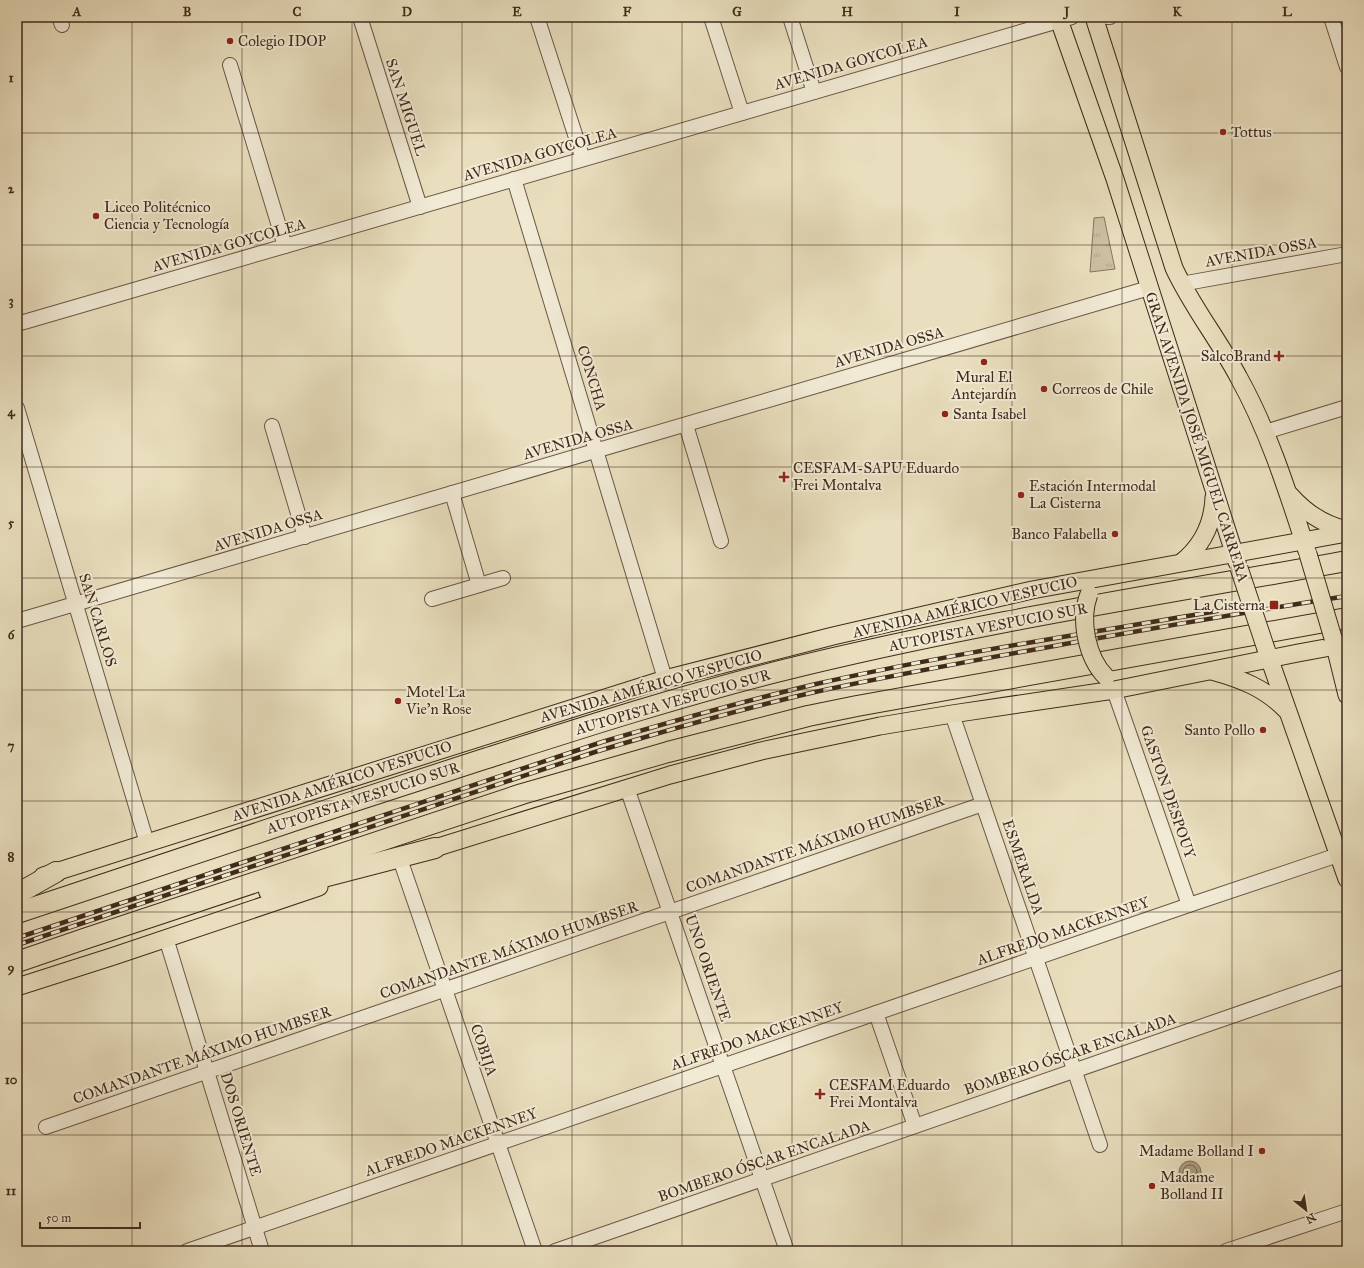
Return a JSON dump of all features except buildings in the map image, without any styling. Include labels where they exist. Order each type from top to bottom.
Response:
[{"type":"highway","name":"AUTOPISTA VESPUCIO SUR","points":[[17,913],[335,806],[595,723],[725,686],[836,658],[1000,623],[1347,561]]},
{"type":"highway","points":[[17,962],[529,792],[738,733],[857,706],[1347,618]]},
{"type":"highway","points":[[87,938],[436,848]]},
{"type":"highway","points":[[17,894],[56,872]]},
{"type":"main road","points":[[1094,17],[1174,268],[1181,284],[1239,378],[1265,432],[1288,491],[1339,643],[1347,695]]},
{"type":"main road","name":"GRAN AVENIDA JOSÉ MIGUEL CARRERA","points":[[1063,18],[1267,654],[1347,879]]},
{"type":"main road","points":[[1182,562],[1196,550],[1206,534],[1211,517],[1214,490]]},
{"type":"main road","points":[[1288,491],[1303,508],[1312,515],[1347,532]]},
{"type":"main road","name":"AVENIDA AMÉRICO VESPUCIO","points":[[17,884],[665,679],[833,636],[1026,592],[1182,562],[1237,560],[1306,548],[1347,532]]},
{"type":"main road","points":[[1105,576],[1089,594],[1086,602],[1085,617],[1094,662],[1114,685]]},
{"type":"main road","points":[[17,987],[436,848],[700,766],[761,751],[858,731],[1114,685],[1210,670],[1267,654],[1339,643]]},
{"type":"main road","points":[[1210,670],[1226,674],[1255,686],[1273,697],[1288,711]]},
{"type":"street","name":"SAN MIGUEL","points":[[360,17],[420,207]]},
{"type":"street","points":[[537,17],[583,159]]},
{"type":"street","points":[[711,17],[742,113]]},
{"type":"street","points":[[790,17],[814,92]]},
{"type":"street","points":[[1331,17],[1347,67]]},
{"type":"street","name":"AVENIDA GOYCOLEA","points":[[17,324],[1063,18]]},
{"type":"street","points":[[230,65],[285,246]]},
{"type":"street","name":"CONCHA","points":[[514,179],[665,679]]},
{"type":"street","name":"AVENIDA OSSA","points":[[1181,284],[1347,254]]},
{"type":"street","name":"AVENIDA OSSA","points":[[17,621],[1149,288]]},
{"type":"street","points":[[1265,432],[1347,407]]},
{"type":"street","name":"SAN CARLOS","points":[[17,408],[147,843]]},
{"type":"street","points":[[686,425],[721,541]]},
{"type":"street","points":[[272,426],[305,537]]},
{"type":"street","points":[[452,494],[479,585]]},
{"type":"street","points":[[432,599],[503,578]]},
{"type":"street","name":"GASTON DESPOUY","points":[[1114,685],[1189,905]]},
{"type":"street","name":"ESMERALDA","points":[[952,714],[1100,1145]]},
{"type":"street","name":"UNO ORIENTE","points":[[627,788],[787,1251]]},
{"type":"street","name":"COMANDANTE MÁXIMO HUMBSER","points":[[46,1127],[983,804]]},
{"type":"street","name":"ALFREDO MACKENNEY","points":[[187,1251],[1338,855]]},
{"type":"street","name":"COBIJA","points":[[400,860],[535,1251]]},
{"type":"street","name":"DOS ORIENTE","points":[[166,938],[262,1251]]},
{"type":"street","name":"BOMBERO ÓSCAR ENCALADA","points":[[555,1251],[1347,976]]},
{"type":"street","points":[[876,1013],[915,1126]]},
{"type":"street","points":[[1226,1251],[1347,1211]]},
{"type":"green space","points":[[1104,217],[1115,269],[1090,272],[1094,218]]},
{"type":"water","points":[[1190,1161],[1198,1164],[1201,1172],[1198,1180],[1190,1183],[1182,1180],[1179,1172],[1182,1164]]},
{"type":"railway","points":[[17,945],[595,752],[732,713],[815,692],[940,667],[1171,625],[1347,596]]},
{"type":"railway","points":[[17,938],[602,742],[762,697],[916,663],[1217,611]]},
{"type":"place","name":"Colegio IDOP","points":[[230,41]]},
{"type":"place","name":"Tottus","points":[[1223,132]]},
{"type":"place","name":"Liceo Politécnico Ciencia y Tecnología","points":[[96,216]]},
{"type":"place","name":"SalcoBrand","points":[[1279,356]]},
{"type":"place","name":"Mural El Antejardín","points":[[984,362]]},
{"type":"place","name":"Correos de Chile","points":[[1044,389]]},
{"type":"place","name":"Santa Isabel","points":[[945,414]]},
{"type":"place","name":"CESFAM-SAPU Eduardo Frei Montalva","points":[[784,477]]},
{"type":"place","name":"Estación Intermodal La Cisterna","points":[[1021,495]]},
{"type":"place","name":"Banco Falabella","points":[[1115,534]]},
{"type":"place","name":"La Cisterna","points":[[1274,605]]},
{"type":"place","name":"Motel La Vie’n Rose","points":[[398,701]]},
{"type":"place","name":"Santo Pollo","points":[[1263,730]]},
{"type":"place","name":"CESFAM Eduardo Frei Montalva","points":[[820,1094]]},
{"type":"place","name":"Madame Bolland I","points":[[1262,1151]]},
{"type":"place","name":"Madame Bolland II","points":[[1152,1186]]}]
